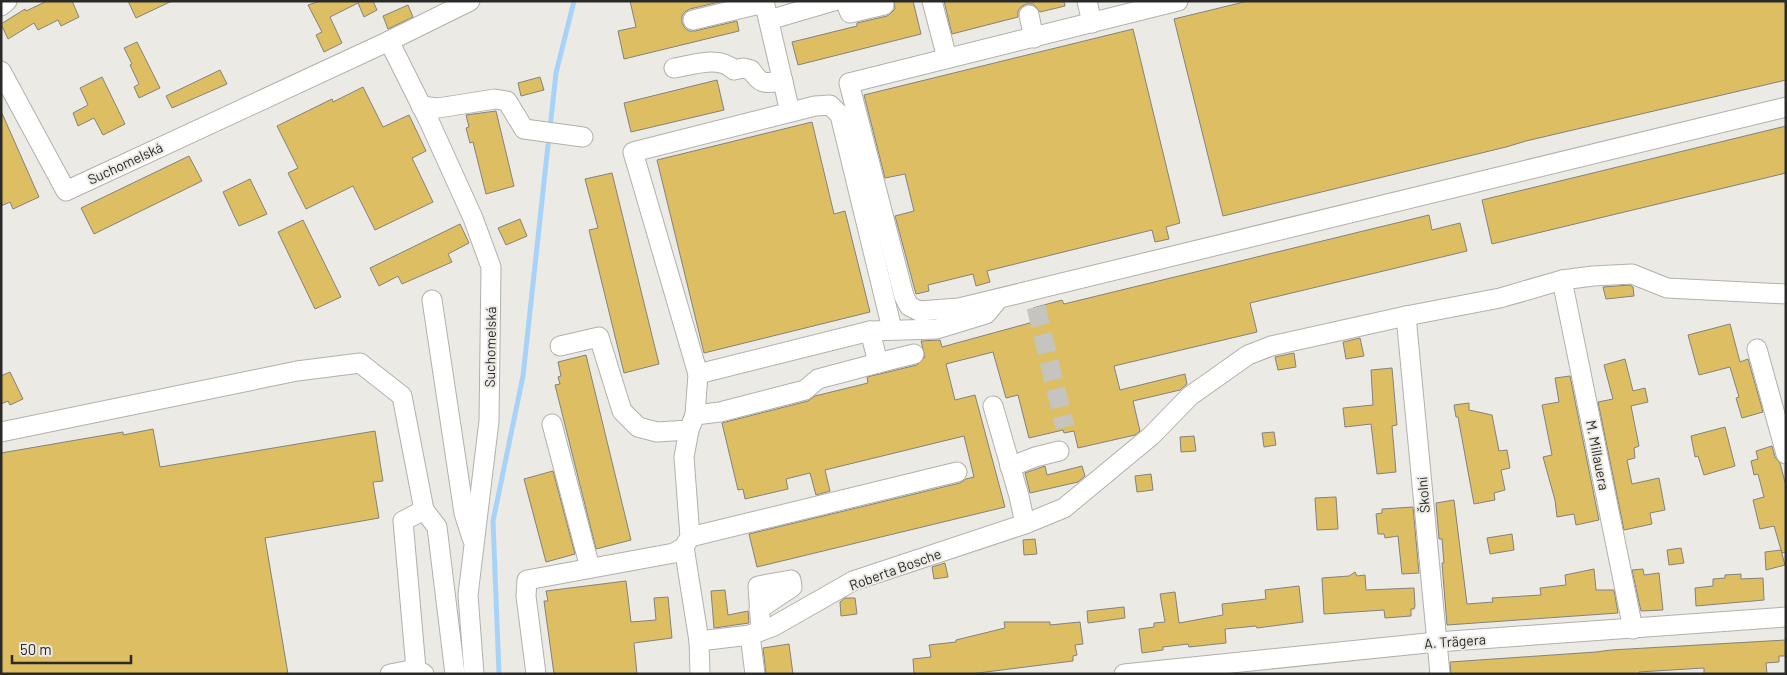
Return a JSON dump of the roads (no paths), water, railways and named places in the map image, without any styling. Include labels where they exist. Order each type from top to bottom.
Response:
[{"type":"street","points":[[1,6],[7,1]]},
{"type":"street","name":"Suchomelská","points":[[1,72],[66,191],[389,41],[470,1]]},
{"type":"street","points":[[693,20],[765,8],[834,1]]},
{"type":"street","points":[[845,1],[850,13],[884,5]]},
{"type":"street","points":[[932,1],[946,58]]},
{"type":"street","points":[[1087,1],[1092,23]]},
{"type":"street","points":[[1178,1],[849,83],[904,296],[909,306],[919,311],[959,308],[999,298],[1034,298],[1786,107]]},
{"type":"street","points":[[765,8],[790,112]]},
{"type":"street","points":[[1029,15],[1034,38]]},
{"type":"street","name":"Suchomelská","points":[[389,41],[422,106],[473,218],[492,267],[489,421],[468,595],[474,674]]},
{"type":"street","points":[[674,68],[717,61],[728,63],[734,70],[743,68],[751,70],[758,80],[766,83],[783,81]]},
{"type":"street","points":[[422,106],[438,108],[495,99],[507,101],[524,129],[583,137]]},
{"type":"street","points":[[700,674],[699,641],[687,542],[684,457],[692,423],[698,374],[633,152],[815,106],[830,105],[840,115],[892,329]]},
{"type":"street","name":"Roberta Bosche","points":[[699,641],[756,633],[774,626],[854,581],[1025,524],[1064,508],[1151,436],[1190,396],[1248,354],[1271,346],[1406,316],[1500,298],[1562,280],[1593,276],[1632,274],[1667,288],[1786,294]]},
{"type":"street","name":"M. Millauera","points":[[1562,280],[1633,629]]},
{"type":"street","points":[[698,374],[870,331],[936,328],[966,321],[986,314],[999,298]]},
{"type":"street","points":[[432,300],[464,513],[474,544]]},
{"type":"street","name":"Školní","points":[[1406,316],[1440,674]]},
{"type":"street","points":[[870,331],[878,363]]},
{"type":"street","points":[[560,346],[599,337],[622,411],[638,427],[657,432],[692,423],[720,412],[805,390],[818,379],[914,354]]},
{"type":"street","points":[[1757,349],[1786,454]]},
{"type":"street","points":[[1,432],[297,371],[360,363],[402,396],[424,510],[438,527],[455,674]]},
{"type":"street","points":[[992,406],[1025,524]]},
{"type":"street","points":[[552,424],[590,568]]},
{"type":"street","points":[[1010,468],[1035,457],[1059,451]]},
{"type":"street","points":[[536,674],[526,596],[527,580],[674,553],[687,542],[957,472]]},
{"type":"street","points":[[390,674],[420,671],[403,521],[424,510]]},
{"type":"street","points":[[754,674],[759,609]]},
{"type":"street","name":"A. Trägera","points":[[1124,674],[1437,642],[1786,617]]},
{"type":"waterway","points":[[550,128],[556,73],[574,1]]},
{"type":"waterway","points":[[499,674],[493,521],[523,376],[549,136]]},
{"type":"tunnel","points":[[1036,307],[1065,427]]}]
